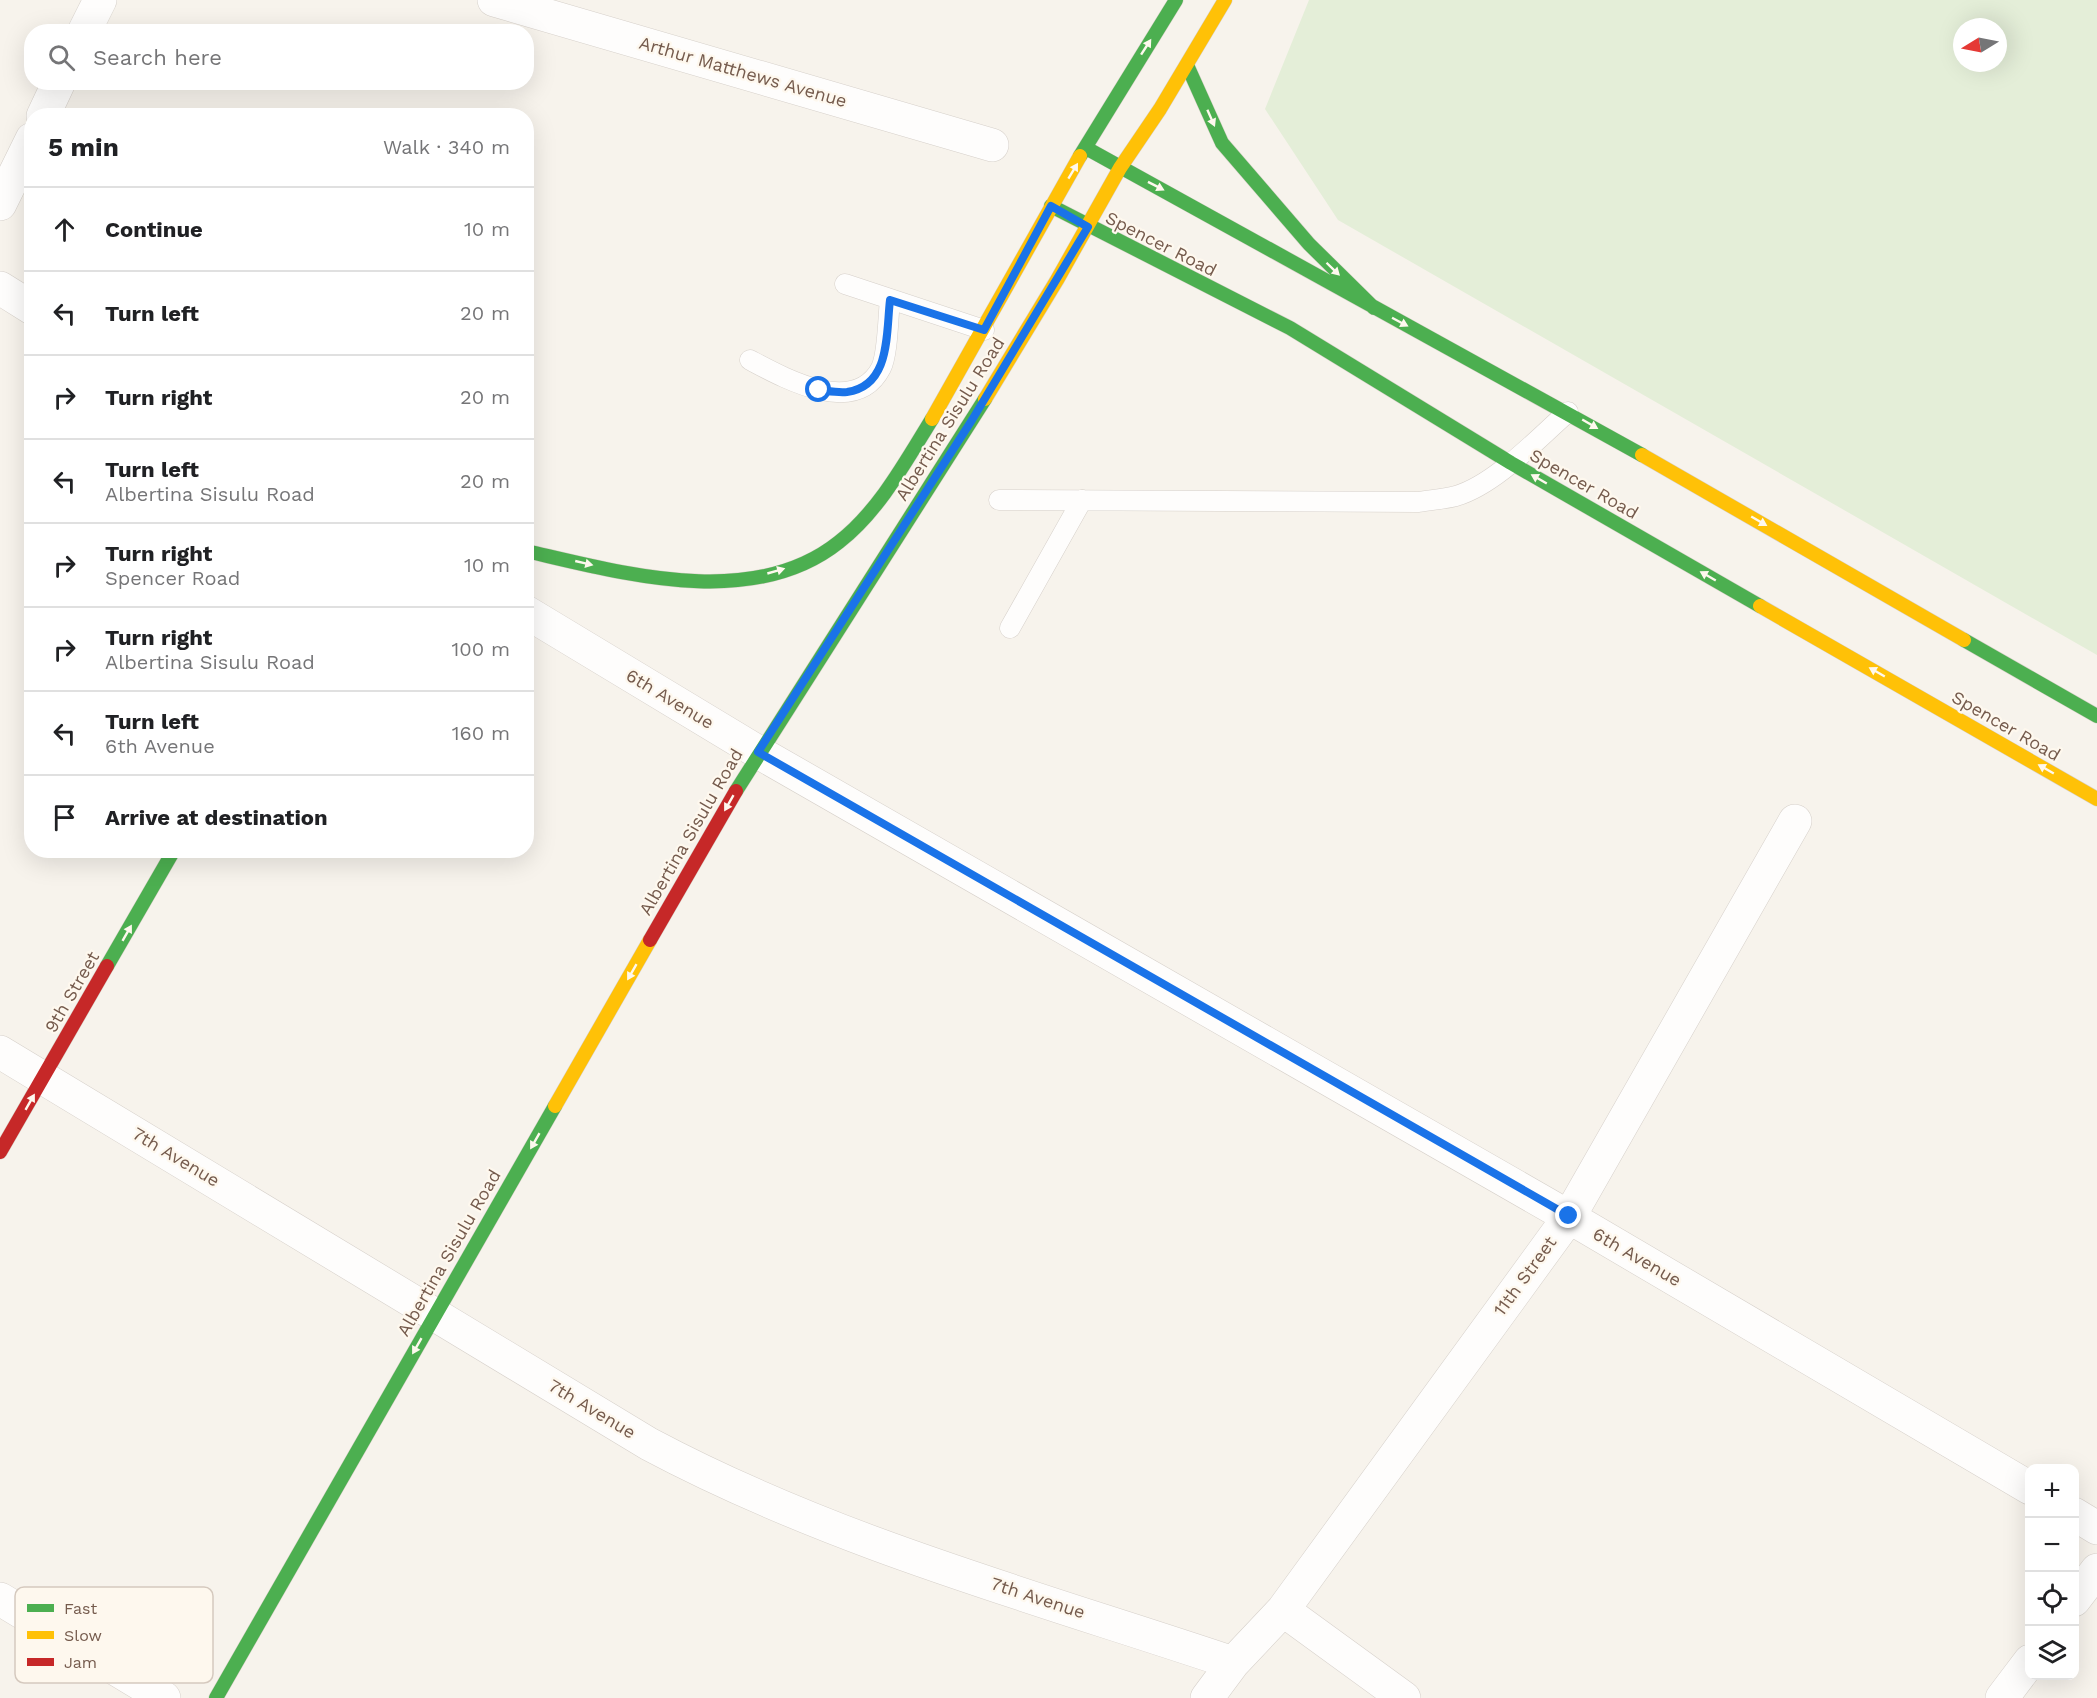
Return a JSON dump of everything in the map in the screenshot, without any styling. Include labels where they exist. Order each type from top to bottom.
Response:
[{"type":"main road","name":"Albertina Sisulu Road","points":[[534,553],[661,581],[718,582],[756,577],[808,562],[843,538],[873,508],[942,405],[1051,206],[1116,94],[1176,0]]},
{"type":"main road","name":"Albertina Sisulu Road","points":[[216,1698],[758,752],[972,420],[1088,227],[1120,168],[1187,65],[1225,0]]},
{"type":"main road","points":[[1187,65],[1222,143],[1309,244],[1374,308]]},
{"type":"main road","points":[[1086,148],[1120,168],[1189,202],[1374,308],[1568,412],[2097,716]]},
{"type":"main road","name":"Spencer Road","points":[[1051,206],[1088,227],[1290,328],[1511,463],[2097,799]]},
{"type":"main road","name":"9th Street","points":[[0,1152],[169,858]]},
{"type":"street","points":[[88,24],[100,0]]},
{"type":"street","name":"Arthur Matthews Avenue","points":[[494,0],[992,145]]},
{"type":"street","points":[[47,108],[55,90]]},
{"type":"street","points":[[0,204],[24,155]]},
{"type":"street","points":[[0,288],[24,303]]},
{"type":"street","name":"6th Avenue","points":[[534,617],[758,752],[1569,1216],[2025,1485]]},
{"type":"street","name":"11th Street","points":[[1207,1698],[1233,1663],[1283,1610],[1569,1216],[1795,821]]},
{"type":"street","name":"7th Avenue","points":[[0,1052],[649,1443],[756,1498],[852,1536],[1233,1663]]},
{"type":"street","points":[[2079,1517],[2097,1528]]},
{"type":"street","points":[[2079,1593],[2097,1570]]},
{"type":"street","points":[[0,1599],[15,1608]]},
{"type":"street","points":[[1283,1610],[1404,1698]]},
{"type":"street","points":[[2002,1698],[2025,1667]]},
{"type":"street","points":[[139,1683],[164,1698]]},
{"type":"lane","points":[[845,284],[984,330]]},
{"type":"lane","points":[[750,360],[790,382],[819,390],[848,392],[869,384],[882,366],[890,300]]},
{"type":"lane","points":[[999,500],[1419,502],[1457,495],[1482,483],[1511,463],[1568,412]]},
{"type":"lane","points":[[1010,628],[1082,500]]},
{"type":"green space","points":[[1309,0],[2097,0],[2097,655],[1338,220],[1265,109]]},
{"type":"traffic: fast","points":[[1080,156],[1176,0]]},
{"type":"traffic: fast","points":[[1187,65],[1222,143],[1309,244],[1374,308]]},
{"type":"traffic: fast","points":[[1086,148],[1642,455]]},
{"type":"traffic: fast","points":[[1051,206],[1290,328],[1511,463],[1760,606]]},
{"type":"traffic: fast","points":[[736,791],[985,399]]},
{"type":"traffic: fast","points":[[534,553],[603,569],[686,581],[727,581],[767,576],[805,563],[839,542],[853,530],[891,485],[932,419]]},
{"type":"traffic: fast","points":[[1964,640],[2097,716]]},
{"type":"traffic: fast","points":[[107,966],[169,858]]},
{"type":"traffic: fast","points":[[216,1698],[555,1106]]},
{"type":"traffic: slow","points":[[985,399],[1057,280],[1120,168],[1160,109],[1225,0]]},
{"type":"traffic: slow","points":[[932,419],[1080,156]]},
{"type":"traffic: slow","points":[[1642,455],[1964,640]]},
{"type":"traffic: slow","points":[[1760,606],[2097,799]]},
{"type":"traffic: slow","points":[[555,1106],[650,940]]},
{"type":"traffic: jam","points":[[650,940],[736,791]]},
{"type":"traffic: jam","points":[[0,1152],[107,966]]},
{"type":"route","points":[[819,390],[848,392],[869,384],[882,366],[890,300],[984,330],[1022,264],[1051,206],[1088,227],[972,420],[758,752],[1569,1216]]}]
